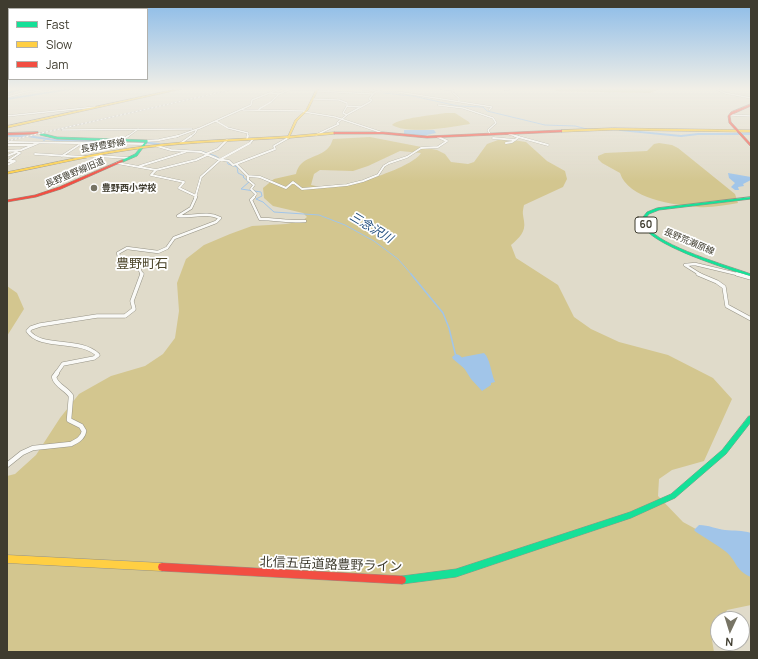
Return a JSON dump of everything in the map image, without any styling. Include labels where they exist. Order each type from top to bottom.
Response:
[{"type":"street","points":[[7,127],[44,119]]},
{"type":"street","points":[[7,142],[146,143],[197,129],[220,119]]},
{"type":"street","points":[[236,164],[275,149],[274,146],[288,138],[298,119]]},
{"type":"street","points":[[316,135],[339,124],[337,123],[344,119],[380,132]]},
{"type":"street","points":[[493,119],[495,124],[488,130],[491,136],[515,140]]},
{"type":"street","points":[[729,119],[730,122],[738,133],[751,146]]},
{"type":"street","points":[[7,465],[24,452],[34,448],[71,444],[80,439],[84,431],[83,428],[78,423],[69,420],[71,400],[70,393],[56,384],[54,377],[63,364],[94,358],[98,354],[86,346],[52,343],[30,334],[28,331],[31,328],[40,325],[98,316],[125,316],[132,312],[134,309],[131,305],[132,301],[140,284],[142,273],[139,268],[119,256],[118,253],[127,248],[158,252],[166,248],[174,238],[216,222],[220,218],[213,215],[196,215],[183,218],[178,216],[191,208],[201,177],[220,159],[250,143],[248,133],[228,128],[216,121]]},
{"type":"street","points":[[122,140],[138,129]]},
{"type":"street","points":[[62,130],[197,129]]},
{"type":"street","points":[[181,143],[195,133],[197,129]]},
{"type":"street","name":"長野豊野線","points":[[7,173],[146,143],[157,146],[227,140],[288,138],[351,132],[380,132],[421,137],[438,137],[491,136],[612,129],[738,133],[751,131]]},
{"type":"street","points":[[7,134],[39,133],[57,138],[122,140],[146,143]]},
{"type":"street","points":[[509,134],[548,145]]},
{"type":"street","points":[[248,176],[258,176],[268,179],[284,188],[293,182],[302,189],[357,183],[377,176],[385,165],[406,158],[419,149],[441,147],[447,141],[438,137]]},
{"type":"street","points":[[506,143],[519,137]]},
{"type":"street","points":[[117,163],[156,170],[196,160],[218,149],[227,140]]},
{"type":"street","points":[[7,146],[20,142]]},
{"type":"street","points":[[7,156],[39,142]]},
{"type":"street","points":[[62,156],[83,142]]},
{"type":"street","name":"長野豊野線旧道","points":[[7,201],[50,193],[140,153],[146,143]]},
{"type":"street","points":[[13,144],[34,145]]},
{"type":"street","points":[[157,146],[168,150],[201,152],[229,161],[232,164],[236,164],[248,176],[248,180],[254,185],[251,189],[256,194],[251,200],[260,219],[278,219],[288,222],[305,221]]},
{"type":"street","points":[[7,151],[20,150]]},
{"type":"street","points":[[137,167],[169,158],[186,151]]},
{"type":"street","points":[[8,161],[20,153],[17,152]]},
{"type":"street","points":[[35,154],[86,158],[96,156],[129,158]]},
{"type":"street","points":[[7,165],[15,161],[8,161]]},
{"type":"street","points":[[156,170],[151,175],[184,182],[179,188],[196,196]]},
{"type":"street","name":"長野荒瀬原線","points":[[751,198],[658,209],[648,213],[644,218],[646,227],[651,233],[667,244],[751,277]]},
{"type":"street","points":[[751,277],[695,264],[685,264],[690,271],[719,283],[724,287],[725,303],[727,306],[751,319]]},
{"type":"street","name":"北信五岳道路豊野ライン","points":[[7,559],[398,580],[456,573],[526,548],[631,515],[673,496],[724,452],[751,418]]},
{"type":"shaded area","points":[[464,119],[470,124],[419,130],[400,128],[392,125],[401,120]]},
{"type":"shaded area","points":[[370,137],[437,150],[445,154],[451,162],[468,164],[474,162],[487,144],[498,140],[513,140],[526,142],[547,161],[565,171],[567,179],[563,187],[524,205],[523,232],[511,245],[516,258],[558,285],[574,317],[591,329],[619,342],[668,355],[713,378],[732,399],[704,461],[672,470],[659,479],[658,496],[683,522],[716,540],[751,551],[751,605],[727,611],[710,611],[710,651],[714,652],[7,652],[7,476],[15,474],[36,455],[60,418],[79,394],[111,376],[145,366],[163,354],[175,338],[179,311],[177,283],[186,259],[204,245],[252,226],[286,224],[302,221],[307,217],[303,213],[273,206],[264,198],[263,188],[274,179],[296,174],[302,163],[321,154],[330,146],[333,139]],"holes":[[[400,151],[421,153],[416,158],[395,170],[344,186],[324,187],[311,185],[314,174],[320,170],[353,171],[368,166]]]},
{"type":"shaded area","points":[[659,143],[672,145],[678,148],[735,194],[738,203],[713,207],[698,207],[653,199],[632,189],[625,182],[620,173],[602,163],[598,159],[598,156],[605,153],[647,151],[654,144]]},
{"type":"shaded area","points":[[7,286],[17,293],[24,309],[7,336]]},
{"type":"water","points":[[404,130],[434,130],[436,133],[422,136],[404,134]]},
{"type":"water","points":[[728,173],[751,177],[751,180],[743,184],[744,186],[738,187],[739,190],[735,190],[731,187],[735,183],[729,178]]},
{"type":"water","points":[[484,353],[489,362],[495,382],[491,383],[491,385],[482,391],[471,379],[459,360],[463,357]]},
{"type":"water","points":[[699,525],[751,533],[751,577],[738,568],[729,554],[694,530]]},
{"type":"waterway","points":[[519,119],[545,125],[575,126],[587,129]]},
{"type":"waterway","points":[[620,130],[681,136],[698,134],[751,134]]},
{"type":"waterway","name":"三念沢川","points":[[7,136],[27,136],[55,140],[112,141]]},
{"type":"waterway","name":"三念沢川","points":[[133,141],[159,144]]},
{"type":"waterway","name":"三念沢川","points":[[201,151],[216,156],[220,159]]},
{"type":"waterway","name":"三念沢川","points":[[226,160],[228,164],[237,167],[238,173],[244,176],[243,177],[249,182],[241,189],[261,192],[262,196],[256,199],[263,202],[274,212],[319,215],[345,225],[374,241],[398,259],[412,275]]},
{"type":"waterway","name":"三念沢川","points":[[411,274],[443,313],[449,328],[456,357]]},
{"type":"waterway","name":"三念沢川","points":[[456,357],[468,367]]},
{"type":"railway","points":[[7,141],[104,119]]},
{"type":"traffic: fast","points":[[41,134],[57,138],[147,141],[136,155],[123,161]]},
{"type":"traffic: fast","points":[[751,198],[658,209],[648,213],[644,218],[646,227],[653,234],[664,241],[694,255],[751,275]]},
{"type":"traffic: fast","points":[[402,580],[456,573],[631,515],[673,496],[724,452],[751,418]]},
{"type":"traffic: slow","points":[[7,127],[45,119]]},
{"type":"traffic: slow","points":[[288,138],[298,119]]},
{"type":"traffic: slow","points":[[561,131],[613,129],[751,131]]},
{"type":"traffic: slow","points":[[7,173],[127,149],[191,142],[334,133]]},
{"type":"traffic: slow","points":[[7,559],[162,567]]},
{"type":"traffic: jam","points":[[729,119],[730,122],[751,146]]},
{"type":"traffic: jam","points":[[334,133],[383,133],[427,137],[561,131]]},
{"type":"traffic: jam","points":[[7,134],[37,133]]},
{"type":"traffic: jam","points":[[7,201],[36,196],[60,188],[123,161]]},
{"type":"traffic: jam","points":[[162,567],[402,580]]},
{"type":"place","name":"豊野西小学校","points":[[94,188]]},
{"type":"district","name":"豊野町石","points":[[142,264]]}]
